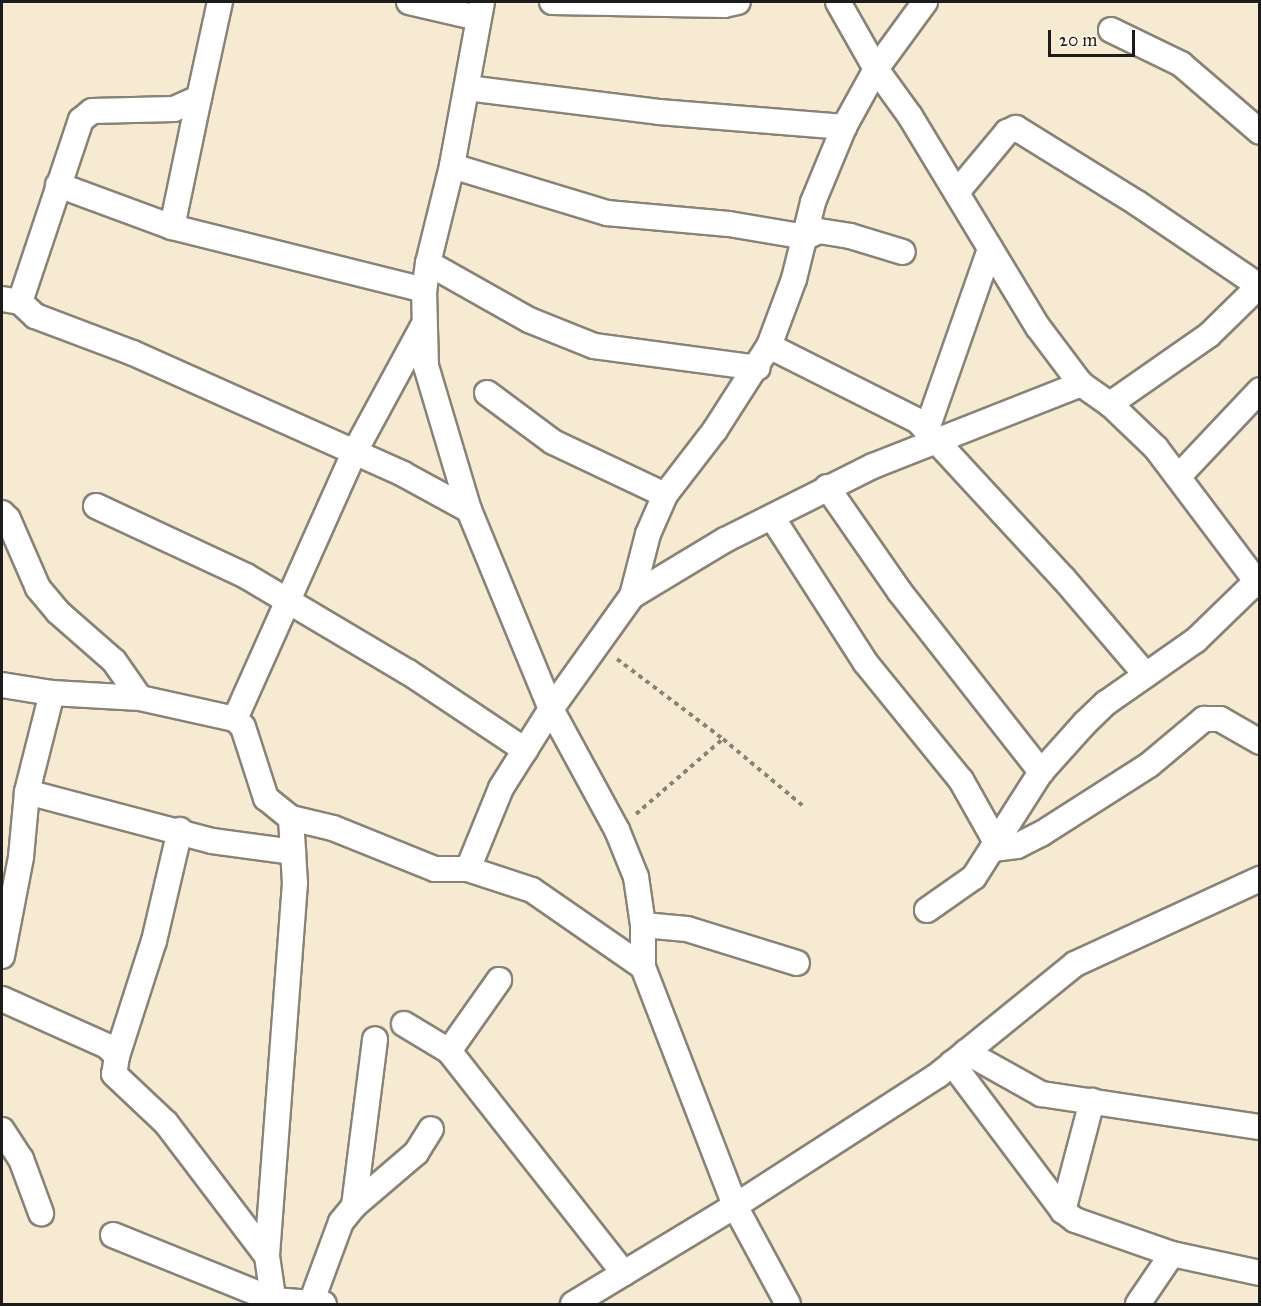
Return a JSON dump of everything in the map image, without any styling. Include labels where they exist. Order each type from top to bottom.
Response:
[{"type":"street","points":[[172,227],[220,2]]},
{"type":"street","points":[[408,2],[480,10],[468,88],[452,166],[428,263],[424,290],[426,366],[469,510],[551,709],[617,830],[636,877],[643,925],[643,967],[735,1206],[788,1305]]},
{"type":"street","points":[[552,2],[738,2]]},
{"type":"street","points":[[838,2],[876,69],[910,116],[1038,327],[1081,384],[1110,404],[1179,476],[1258,582],[1196,640],[1092,716],[1041,772],[974,877],[927,910]]},
{"type":"street","points":[[468,869],[497,794],[551,709],[632,596],[648,534],[665,495],[758,368],[769,346],[806,237],[813,202],[844,127],[876,69],[925,2]]},
{"type":"street","points":[[1111,30],[1181,64],[1260,132]]},
{"type":"street","points":[[468,88],[659,112],[844,127]]},
{"type":"street","points":[[199,98],[174,108],[87,113],[73,138],[58,185],[11,300],[35,316],[133,353],[354,453],[469,510]]},
{"type":"street","points":[[957,192],[1007,132],[1016,128],[1137,203],[1260,286],[1209,335],[1110,404]]},
{"type":"street","points":[[452,166],[607,213],[729,224],[806,237],[819,231],[850,236],[903,252]]},
{"type":"street","points":[[58,185],[172,227],[424,290]]},
{"type":"street","points":[[932,434],[990,249]]},
{"type":"street","points":[[428,263],[529,320],[594,346],[758,368]]},
{"type":"street","points":[[235,719],[354,453],[425,321]]},
{"type":"street","points":[[769,346],[896,408],[932,434],[1146,675]]},
{"type":"street","points":[[632,596],[827,487],[932,434],[1081,384]]},
{"type":"street","points":[[1179,476],[1260,390]]},
{"type":"street","points":[[487,393],[553,442],[665,495]]},
{"type":"street","points":[[827,487],[900,592],[1041,772]]},
{"type":"street","points":[[96,506],[246,576],[287,604],[408,672],[525,750]]},
{"type":"street","points":[[2,513],[8,519],[38,588],[58,612],[114,662],[140,698]]},
{"type":"street","points":[[772,517],[866,662],[961,780],[994,845]]},
{"type":"street","points":[[2,685],[52,693],[140,698],[235,719],[243,727],[266,798],[291,819],[333,828],[435,869],[468,869],[532,890],[643,967]]},
{"type":"street","points":[[2,956],[21,857],[27,792],[52,693]]},
{"type":"street","points":[[994,845],[1017,846],[1041,834],[1149,765],[1204,719],[1220,718],[1260,742]]},
{"type":"street","points":[[27,792],[180,830],[212,842],[293,852]]},
{"type":"street","points":[[274,1303],[267,1256],[295,883],[291,819]]},
{"type":"street","points":[[180,830],[154,941],[117,1056],[114,1074],[166,1123],[267,1256]]},
{"type":"street","points":[[573,1305],[735,1206],[959,1058],[1075,964],[1260,879]]},
{"type":"street","points":[[643,925],[717,936],[797,963]]},
{"type":"street","points":[[448,1051],[500,980]]},
{"type":"street","points":[[2,999],[107,1046],[117,1056]]},
{"type":"street","points":[[404,1023],[448,1051],[624,1273]]},
{"type":"street","points":[[354,1206],[375,1039]]},
{"type":"street","points":[[959,1058],[1032,1090],[1260,1127]]},
{"type":"street","points":[[959,1058],[1063,1211],[1084,1226],[1172,1254],[1260,1273]]},
{"type":"street","points":[[1063,1211],[1092,1101]]},
{"type":"street","points":[[113,1235],[274,1303],[318,1304],[341,1222],[354,1206],[416,1153],[431,1129]]},
{"type":"street","points":[[2,1130],[21,1159],[41,1213]]},
{"type":"street","points":[[1138,1305],[1172,1254]]},
{"type":"path","points":[[597,644],[723,739],[803,807]]},
{"type":"path","points":[[617,830],[723,739]]}]
